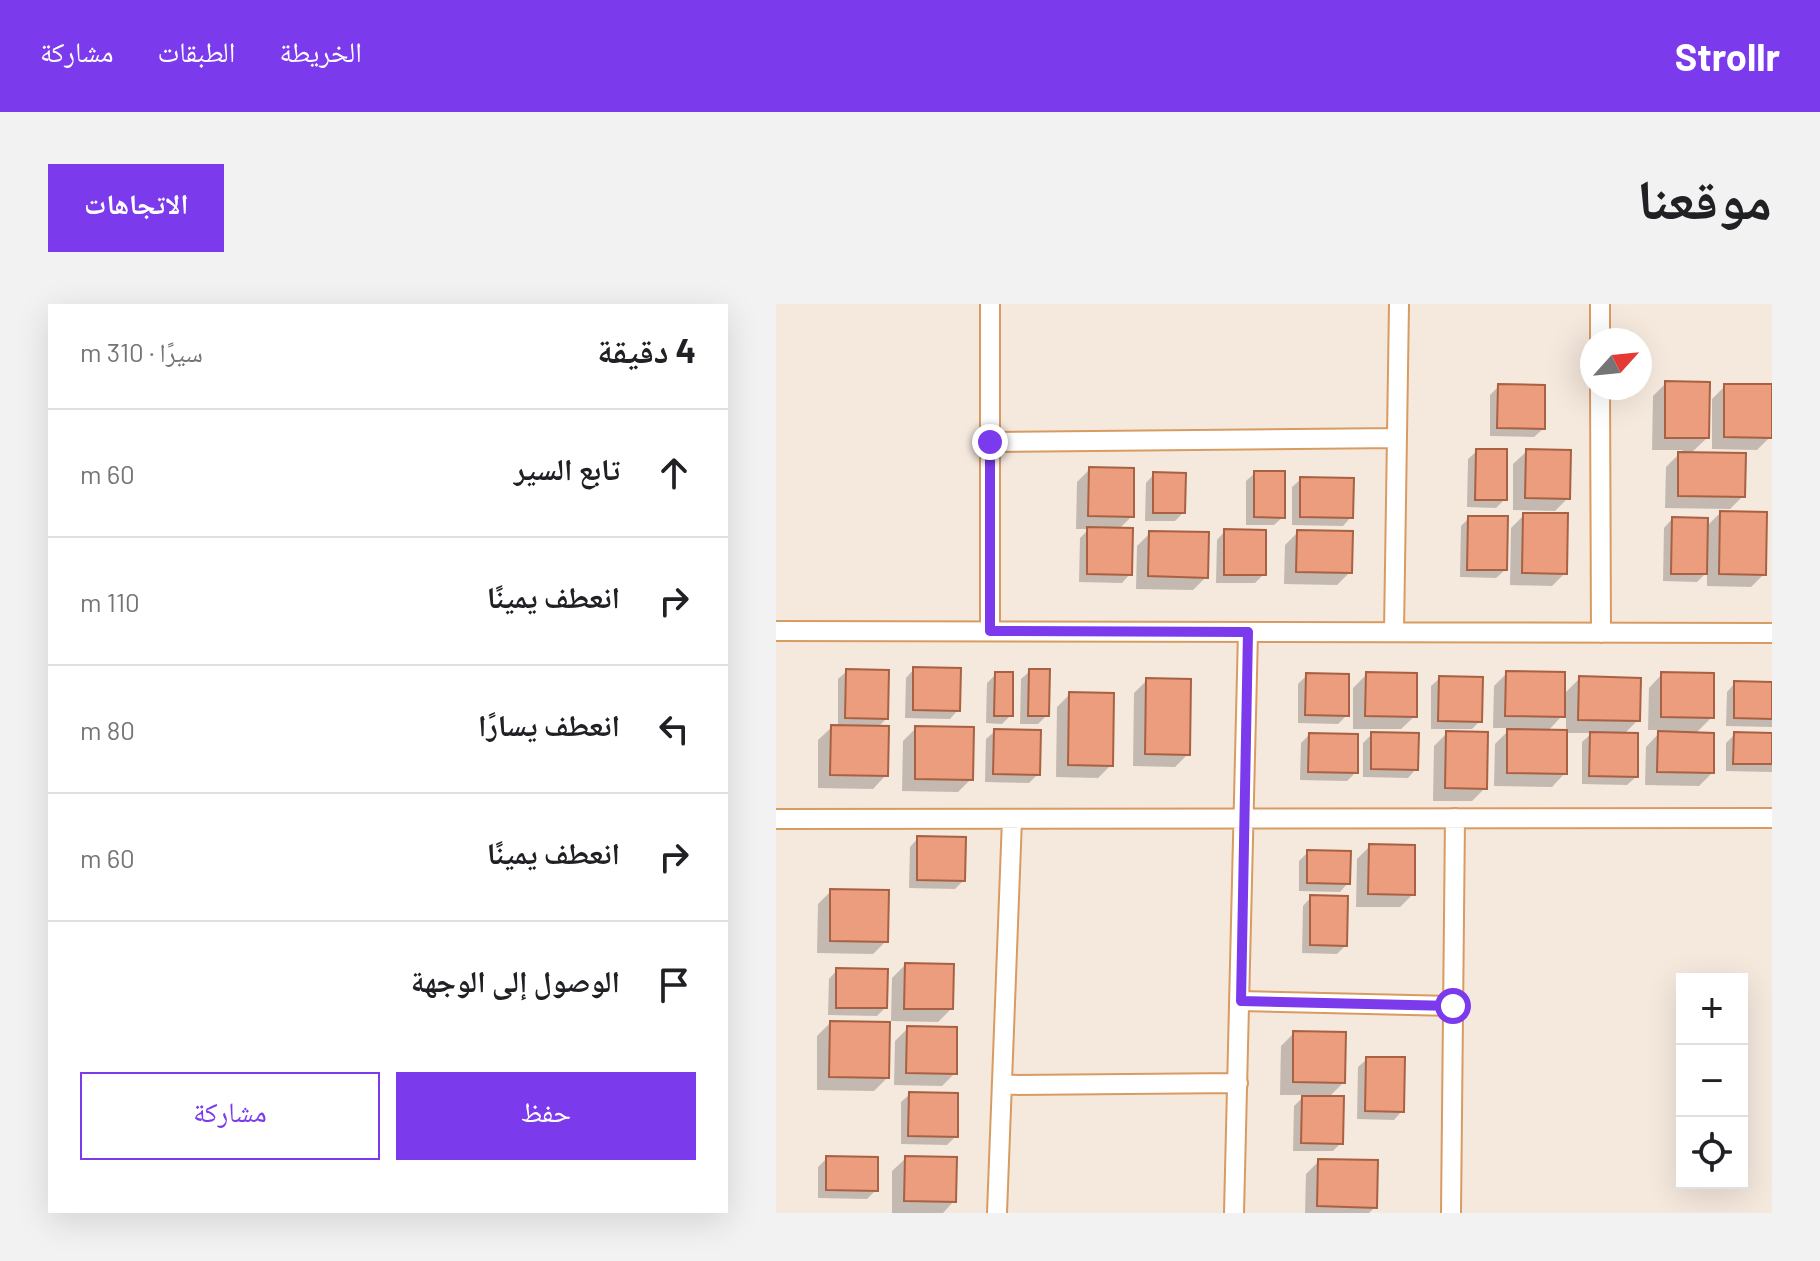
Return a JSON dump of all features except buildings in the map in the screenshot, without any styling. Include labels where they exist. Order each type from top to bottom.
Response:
[{"type":"street","points":[[990,304],[990,631]]},
{"type":"street","points":[[1394,632],[1399,304]]},
{"type":"street","points":[[1600,304],[1600,328]]},
{"type":"street","points":[[1600,400],[1601,633]]},
{"type":"street","points":[[990,442],[1397,438]]},
{"type":"street","points":[[776,631],[1772,633]]},
{"type":"street","points":[[1234,1213],[1246,818],[1248,632]]},
{"type":"street","points":[[1451,1213],[1455,818]]},
{"type":"street","points":[[776,819],[1772,818]]},
{"type":"street","points":[[997,1213],[1012,819]]},
{"type":"street","points":[[1241,1001],[1453,1006]]},
{"type":"street","points":[[1002,1085],[1238,1083]]},
{"type":"route","points":[[990,442],[990,631],[1248,632],[1241,1001],[1453,1006]]}]
